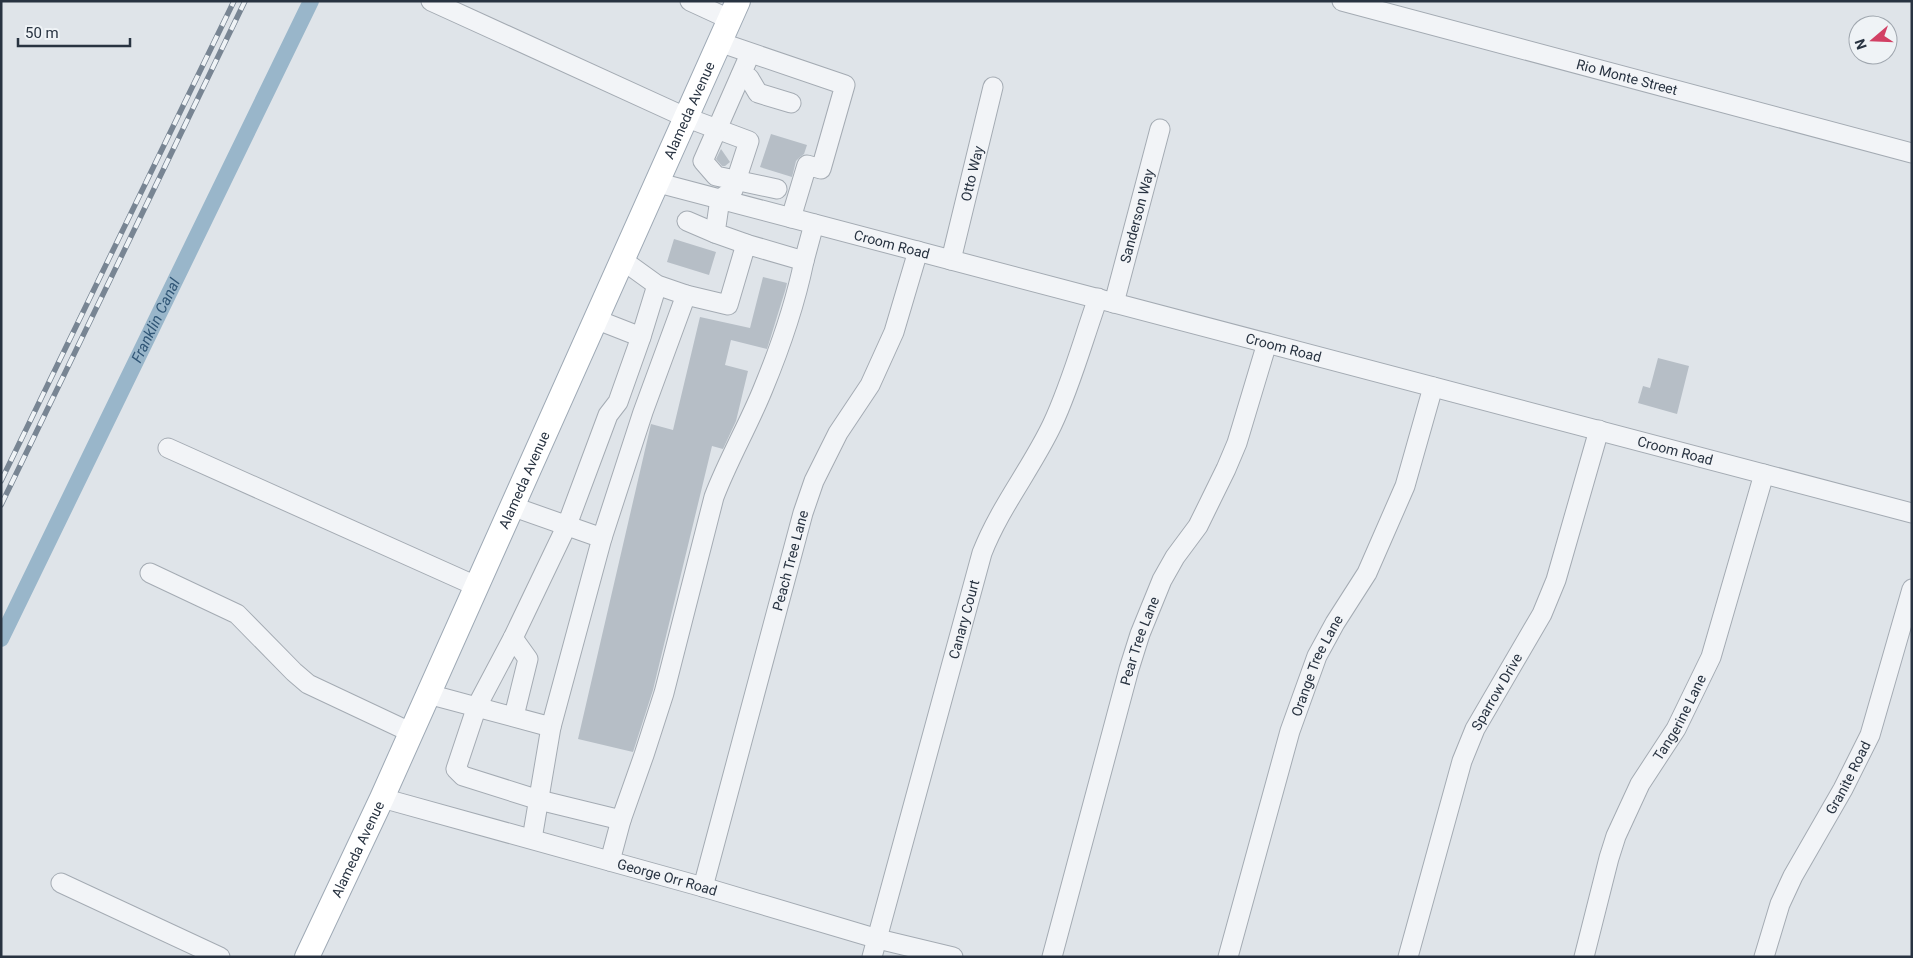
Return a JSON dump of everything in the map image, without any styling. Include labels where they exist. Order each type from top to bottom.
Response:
[{"type":"main road","name":"Alameda Avenue","points":[[307,957],[382,798],[655,182],[734,10]]},
{"type":"street","points":[[431,1],[685,117],[749,141],[733,190],[720,199],[715,233]]},
{"type":"street","points":[[690,1],[734,10]]},
{"type":"street","name":"Rio Monte Street","points":[[1342,1],[1912,153]]},
{"type":"street","points":[[719,42],[845,85],[821,169],[807,165],[791,218]]},
{"type":"street","points":[[750,54],[703,161],[716,176],[777,189]]},
{"type":"street","points":[[741,75],[749,78],[758,93],[790,103]]},
{"type":"street","name":"Otto Way","points":[[951,260],[993,87]]},
{"type":"street","name":"Sanderson Way","points":[[1106,301],[1160,129]]},
{"type":"street","name":"Croom Road","points":[[655,182],[1912,512]]},
{"type":"street","points":[[687,221],[746,244],[804,261]]},
{"type":"street","points":[[610,861],[621,820],[664,693],[714,497],[724,468],[764,388],[795,299],[814,224]]},
{"type":"street","points":[[621,259],[657,284],[686,295],[728,305],[746,244]]},
{"type":"street","name":"Peach Tree Lane","points":[[703,887],[803,513],[814,481],[838,433],[870,385],[890,341],[918,251]]},
{"type":"street","points":[[621,820],[539,800],[463,776],[456,769],[477,706],[513,638],[567,525],[608,415],[618,402],[657,284]]},
{"type":"street","points":[[532,839],[551,727],[602,538],[643,412],[686,295]]},
{"type":"street","name":"Canary Court","points":[[872,957],[972,582],[982,553],[990,532],[1053,424],[1106,301]]},
{"type":"street","points":[[594,319],[641,337]]},
{"type":"street","name":"Pear Tree Lane","points":[[1052,957],[1126,678],[1140,634],[1162,580],[1175,557],[1198,526],[1226,469],[1236,444],[1267,343]]},
{"type":"street","name":"Orange Tree Lane","points":[[1228,957],[1301,696],[1317,656],[1334,623],[1368,573],[1405,486],[1433,387]]},
{"type":"street","points":[[618,402],[643,412]]},
{"type":"street","name":"Sparrow Drive","points":[[1408,957],[1462,760],[1479,721],[1542,614],[1556,580],[1599,430]]},
{"type":"street","points":[[168,448],[476,586]]},
{"type":"street","name":"Tangerine Lane","points":[[1584,957],[1616,836],[1640,784],[1676,728],[1712,657],[1764,474]]},
{"type":"street","points":[[512,506],[602,538]]},
{"type":"street","points":[[150,573],[237,614],[308,684],[410,732]]},
{"type":"street","name":"Granite Road","points":[[1764,957],[1780,904],[1793,876],[1843,789],[1870,735],[1912,590]]},
{"type":"street","points":[[513,638],[528,659],[514,716]]},
{"type":"street","points":[[428,694],[551,727]]},
{"type":"street","name":"George Orr Road","points":[[382,798],[703,887],[878,939],[953,957]]},
{"type":"street","points":[[61,883],[220,957]]},
{"type":"building","points":[[771,134],[807,145],[804,154],[796,161],[792,177],[760,167]]},
{"type":"building","points":[[721,149],[730,162],[725,166],[722,166],[716,159]]},
{"type":"building","points":[[674,239],[716,252],[709,275],[667,262]]},
{"type":"building","points":[[763,277],[787,283],[785,291],[767,349],[731,340],[725,365],[748,371],[736,421],[723,449],[712,446],[653,690],[633,752],[578,739],[651,424],[673,430],[700,317],[750,328]]},
{"type":"building","points":[[1658,358],[1689,366],[1677,414],[1638,403],[1643,386],[1650,388]]},
{"type":"waterway","name":"Franklin Canal","points":[[1,639],[311,1]]},
{"type":"railway","points":[[1,481],[234,1]]},
{"type":"railway","points":[[1,505],[245,1]]}]
